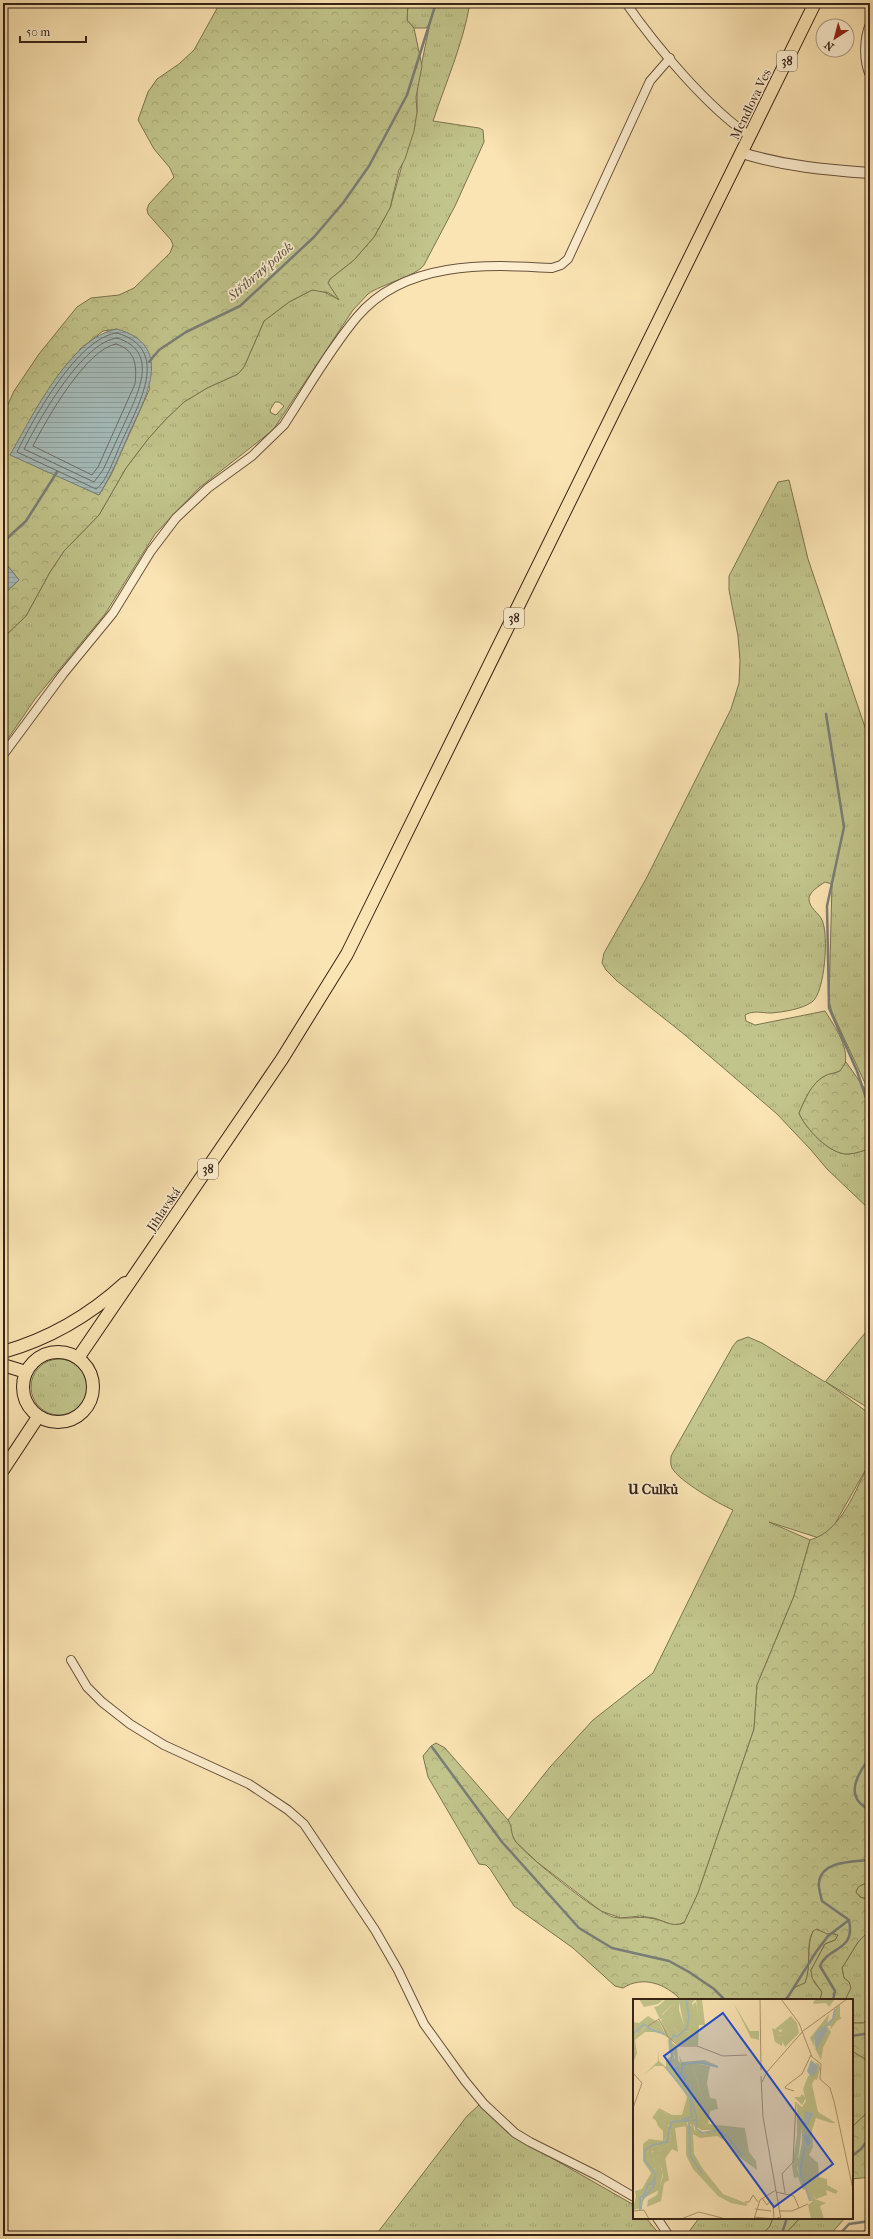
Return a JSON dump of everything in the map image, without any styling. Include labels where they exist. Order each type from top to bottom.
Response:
[{"type":"main road","name":"Mendlova Ves","points":[[742,153],[815,3]]},
{"type":"main road","name":"Jihlavská","points":[[78,1358],[271,1074],[332,981],[365,920],[742,153]]},
{"type":"main road","points":[[3,1352],[55,1332],[86,1314],[115,1292],[143,1262]]},
{"type":"main road","points":[[59,1352],[78,1358],[87,1367],[93,1384],[92,1396],[87,1408],[73,1419],[62,1423],[49,1422],[38,1417],[29,1408],[24,1397],[23,1384],[26,1372],[34,1361],[46,1354],[59,1352]]},
{"type":"main road","points":[[3,1366],[26,1372]]},
{"type":"main road","points":[[3,1470],[38,1417]]},
{"type":"street","points":[[626,3],[670,58],[717,109],[750,136]]},
{"type":"street","points":[[870,24],[867,30],[866,51],[870,75]]},
{"type":"street","points":[[3,755],[63,674],[113,613],[164,532],[208,488],[252,456],[284,425],[357,317],[375,299],[393,286],[419,276],[440,271],[482,267],[552,268],[561,265],[568,259],[650,81],[660,67],[670,58]]},
{"type":"street","points":[[742,153],[785,165],[819,170],[870,173]]},
{"type":"street","points":[[71,1660],[87,1687],[102,1702],[130,1724],[164,1745],[249,1784],[288,1810],[299,1820],[375,1930],[398,1970],[424,2024],[464,2081],[484,2104],[515,2132],[530,2142],[633,2195]]},
{"type":"street","points":[[658,2219],[669,2236]]},
{"type":"green space","points":[[220,3],[408,3],[407,20],[414,28],[422,66],[416,97],[417,112],[414,131],[405,159],[399,170],[390,208],[374,237],[354,260],[330,279],[328,283],[339,300],[329,293],[312,290],[289,302],[264,321],[244,367],[238,374],[207,388],[184,402],[148,439],[126,468],[99,515],[64,551],[50,572],[26,616],[3,638],[3,595],[19,580],[3,560],[3,416],[14,391],[39,354],[77,307],[91,298],[119,295],[134,288],[170,253],[173,245],[171,240],[148,214],[147,209],[149,204],[174,177],[170,168],[154,149],[138,120],[148,92],[157,79],[179,64],[194,50]],"holes":[[[117,329],[150,388],[111,475],[99,495],[55,474],[80,349],[103,331]]]},
{"type":"green space","points":[[408,3],[470,3],[459,48],[433,121],[479,128],[483,130],[484,142],[455,206],[424,265],[414,273],[368,294],[353,310],[273,430],[199,488],[155,534],[105,614],[35,699],[3,746],[3,638],[26,616],[50,572],[64,551],[99,515],[126,468],[148,439],[166,419],[184,402],[207,388],[238,374],[244,367],[264,321],[289,302],[312,290],[320,290],[338,299],[328,283],[330,279],[354,260],[374,237],[390,208],[417,112],[417,86],[430,23],[426,28],[414,28],[407,20]],"holes":[[[275,402],[279,402],[284,406],[276,415],[271,413],[270,410]]]},
{"type":"green space","points":[[789,480],[808,559],[870,742],[870,842],[866,892],[870,952],[870,1094],[832,1012],[829,1001],[832,884],[825,882],[817,887],[809,896],[809,902],[812,908],[821,917],[825,937],[823,976],[816,996],[812,1002],[793,1010],[771,1013],[754,1012],[745,1015],[746,1021],[755,1025],[825,1011],[841,1038],[844,1046],[846,1061],[844,1068],[817,1081],[799,1113],[812,1133],[819,1140],[834,1150],[848,1154],[870,1149],[870,1210],[827,1169],[777,1114],[685,1035],[617,981],[606,970],[602,963],[604,953],[646,879],[731,709],[739,683],[740,660],[738,636],[729,590],[729,576],[778,482]]},
{"type":"green space","points":[[846,1062],[870,1096],[870,1149],[848,1154],[834,1150],[819,1140],[812,1133],[799,1113],[812,1087],[820,1079],[827,1075],[840,1071]]},
{"type":"green space","points":[[870,1327],[870,1409],[826,1382],[870,1414],[870,1462],[832,1529],[819,1538],[769,1522],[810,1540],[794,1596],[757,1685],[754,1729],[698,1893],[686,1921],[676,1926],[654,1918],[640,1916],[621,1918],[601,1911],[537,1862],[516,1842],[512,1835],[508,1820],[550,1767],[593,1720],[653,1673],[733,1510],[709,1498],[676,1473],[672,1468],[671,1456],[737,1341],[748,1337],[762,1343],[825,1382]]},
{"type":"green space","points":[[59,1359],[74,1364],[82,1372],[87,1387],[82,1402],[74,1410],[59,1415],[44,1410],[36,1402],[31,1387],[36,1372],[44,1364]]},
{"type":"green space","points":[[870,1462],[870,1883],[861,1885],[856,1892],[860,1897],[870,1900],[870,1930],[858,1942],[842,1968],[844,1978],[849,1982],[851,1988],[846,1999],[820,1999],[822,1992],[812,1978],[811,1970],[825,1944],[835,1940],[838,1935],[832,1933],[827,1934],[817,1929],[813,1931],[809,1942],[808,1969],[805,1983],[795,1987],[785,1999],[680,1999],[675,1994],[654,1983],[638,1982],[623,1988],[615,1986],[573,1948],[514,1906],[490,1869],[486,1865],[479,1864],[428,1777],[423,1756],[431,1746],[436,1743],[445,1748],[508,1820],[516,1842],[547,1871],[604,1913],[617,1918],[654,1919],[670,1924],[684,1923],[698,1893],[754,1729],[757,1685],[794,1596],[810,1540],[831,1528],[839,1519],[853,1497]]},
{"type":"green space","points":[[870,1883],[870,1900],[860,1897],[856,1892],[859,1886]]},
{"type":"green space","points":[[814,1929],[838,1935],[835,1940],[825,1944],[811,1970],[814,1982],[822,1992],[820,1999],[785,1999],[795,1987],[805,1982],[808,1968],[811,1935]]},
{"type":"green space","points":[[870,1930],[870,2019],[863,2023],[853,2023],[853,1999],[845,1999],[849,1982],[844,1978],[842,1968],[858,1942]]},
{"type":"green space","points":[[870,2019],[870,2062],[853,2052],[853,2023],[863,2023]]},
{"type":"green space","points":[[853,2052],[870,2062],[870,2110],[853,2126]]},
{"type":"green space","points":[[479,2105],[536,2149],[633,2204],[633,2219],[647,2219],[661,2236],[375,2236],[467,2116]]},
{"type":"green space","points":[[870,2110],[870,2177],[853,2179],[853,2126]]},
{"type":"green space","points":[[698,2219],[773,2219],[770,2226],[761,2236],[686,2236]]},
{"type":"green space","points":[[773,2219],[799,2219],[783,2236],[761,2236],[770,2226]]},
{"type":"green space","points":[[799,2219],[844,2219],[829,2236],[783,2236]]},
{"type":"water","points":[[117,329],[134,336],[145,346],[151,358],[151,372],[149,386],[144,400],[116,463],[99,495],[10,455],[29,420],[68,362],[100,335]]},
{"type":"water","points":[[3,560],[19,580],[3,595]]},
{"type":"waterway","name":"Stříbrný potok","points":[[149,362],[159,350],[186,332],[240,306],[314,237],[343,203],[369,166],[407,95],[436,3]]},
{"type":"waterway","name":"Stříbrný potok","points":[[3,542],[26,521],[57,472]]},
{"type":"waterway","points":[[826,714],[844,827],[827,906],[829,1008],[857,1071],[870,1110]]},
{"type":"waterway","points":[[432,1747],[502,1842],[579,1928],[612,1948],[669,1961],[689,1972],[714,1989],[724,1999]]},
{"type":"waterway","points":[[870,1757],[858,1777],[855,1788],[857,1799],[870,1813]]},
{"type":"waterway","points":[[833,1999],[835,1991],[820,1966],[829,1955],[840,1948],[849,1938],[849,1920],[822,1901],[819,1882],[821,1875],[831,1866],[846,1862],[868,1860],[870,1856]]},
{"type":"waterway","points":[[787,1999],[816,1952],[828,1936],[849,1920]]},
{"type":"waterway","points":[[853,2036],[870,2033]]},
{"type":"waterway","points":[[853,2155],[861,2149],[870,2137]]},
{"type":"waterway","points":[[781,2236],[787,2219]]},
{"type":"waterway","points":[[838,2236],[849,2224],[870,2221]]},
{"type":"district","name":"U Culků","points":[[653,1489]]}]
